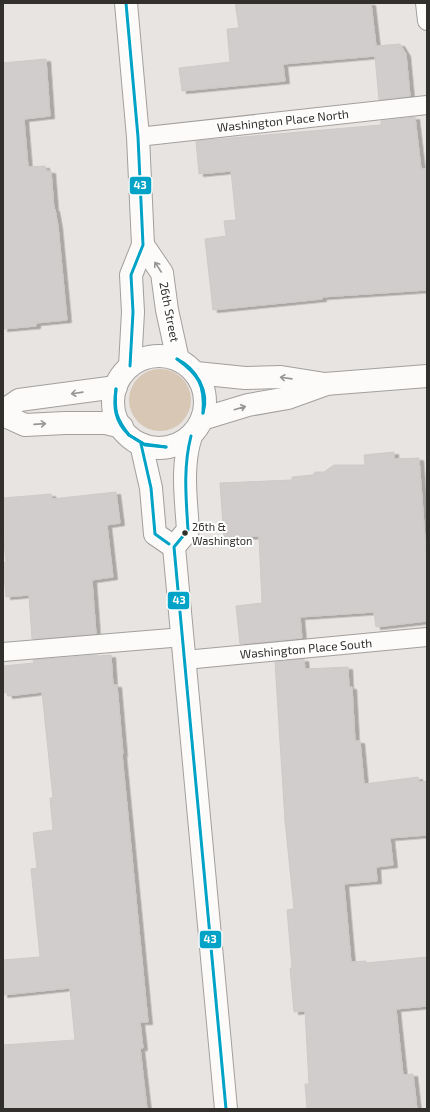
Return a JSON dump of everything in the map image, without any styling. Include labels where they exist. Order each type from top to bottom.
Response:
[{"type":"street","points":[[126,3],[138,137],[143,245],[131,275],[133,312],[130,366]]},
{"type":"street","name":"26th Street","points":[[143,245],[162,274],[167,310],[178,360]]},
{"type":"street","points":[[226,1109],[174,547],[188,530],[185,486],[187,450],[197,427],[205,407],[205,395],[202,383],[196,373],[188,365],[168,356],[158,356],[138,360],[124,372],[116,387],[113,401],[115,415],[130,437],[142,444],[154,448],[167,447],[180,443],[197,427],[248,405],[288,398],[325,384]]},
{"type":"street","points":[[196,373],[245,378],[281,377],[325,384],[427,376]]},
{"type":"street","points":[[3,411],[19,400],[116,387]]},
{"type":"street","points":[[3,415],[25,425],[106,423],[122,427]]},
{"type":"street","points":[[142,444],[151,488],[155,534],[174,547]]},
{"type":"lane","points":[[425,3],[427,21]]},
{"type":"lane","name":"Washington Place North","points":[[138,137],[427,105]]},
{"type":"lane","points":[[3,652],[183,637]]},
{"type":"lane","name":"Washington Place South","points":[[185,660],[427,637]]},
{"type":"shaded area","points":[[154,369],[166,369],[182,378],[189,388],[191,400],[189,412],[182,422],[166,431],[154,431],[143,426],[134,417],[129,406],[129,394],[134,383],[143,374]]},
{"type":"building","points":[[235,3],[371,3],[376,46],[400,44],[406,54],[410,96],[379,100],[375,56],[283,64],[285,81],[182,91],[179,68],[230,62],[227,29],[239,28]]},
{"type":"building","points":[[46,59],[50,116],[24,119],[28,167],[45,166],[46,171],[51,171],[67,320],[36,323],[36,326],[3,329],[3,63]]},
{"type":"building","points":[[415,117],[421,169],[427,169],[427,290],[322,297],[322,299],[213,310],[205,239],[226,236],[224,221],[236,220],[231,171],[199,174],[196,141],[381,125],[381,121]]},
{"type":"building","points":[[394,452],[394,459],[419,458],[427,566],[427,621],[376,627],[374,612],[300,617],[302,638],[240,644],[236,606],[262,603],[259,536],[224,538],[220,483],[292,480],[292,477],[313,475],[315,472],[324,472],[334,465],[365,465],[364,455]]},
{"type":"building","points":[[116,492],[120,523],[107,525],[113,577],[92,580],[96,634],[32,639],[29,595],[6,597],[3,563],[6,562],[3,532],[5,531],[3,498],[51,494],[52,499]]},
{"type":"building","points":[[111,655],[113,685],[117,685],[122,754],[148,1022],[140,1022],[143,1048],[140,1048],[147,1109],[3,1109],[3,1045],[75,1040],[70,988],[3,995],[3,960],[40,957],[31,869],[37,868],[33,833],[53,830],[50,798],[53,798],[42,692],[8,696],[7,692],[3,693],[3,666],[34,663],[33,660]]},
{"type":"building","points":[[304,659],[305,669],[348,667],[349,687],[352,687],[355,741],[360,741],[364,784],[418,777],[419,782],[427,781],[427,835],[390,838],[393,865],[376,867],[377,881],[344,884],[351,962],[366,961],[366,963],[427,957],[427,1006],[396,1009],[403,1075],[413,1074],[417,1109],[307,1109],[305,1084],[309,1084],[305,1011],[294,1012],[290,968],[292,968],[287,910],[294,909],[285,821],[275,662]]},
{"type":"transit line","name":"43","points":[[126,3],[138,137],[143,245],[131,275],[133,312],[130,366]]},
{"type":"transit line","name":"43","points":[[177,359],[190,368],[200,382],[205,397],[203,413]]},
{"type":"transit line","name":"43","points":[[177,359],[191,370],[199,382],[203,395],[203,413]]},
{"type":"transit line","name":"43","points":[[116,389],[115,403],[117,414],[121,424],[129,435]]},
{"type":"transit line","name":"43","points":[[116,389],[116,414],[124,430],[129,435]]},
{"type":"transit line","name":"43","points":[[129,435],[144,444],[166,447]]},
{"type":"transit line","name":"43","points":[[129,435],[145,445],[166,447]]},
{"type":"transit line","name":"43","points":[[191,436],[188,448],[186,471],[188,530],[174,547],[226,1109]]},
{"type":"transit line","name":"43","points":[[141,444],[151,488],[155,534],[169,544]]},
{"type":"place","name":"26th & Washington","points":[[185,533]]}]
